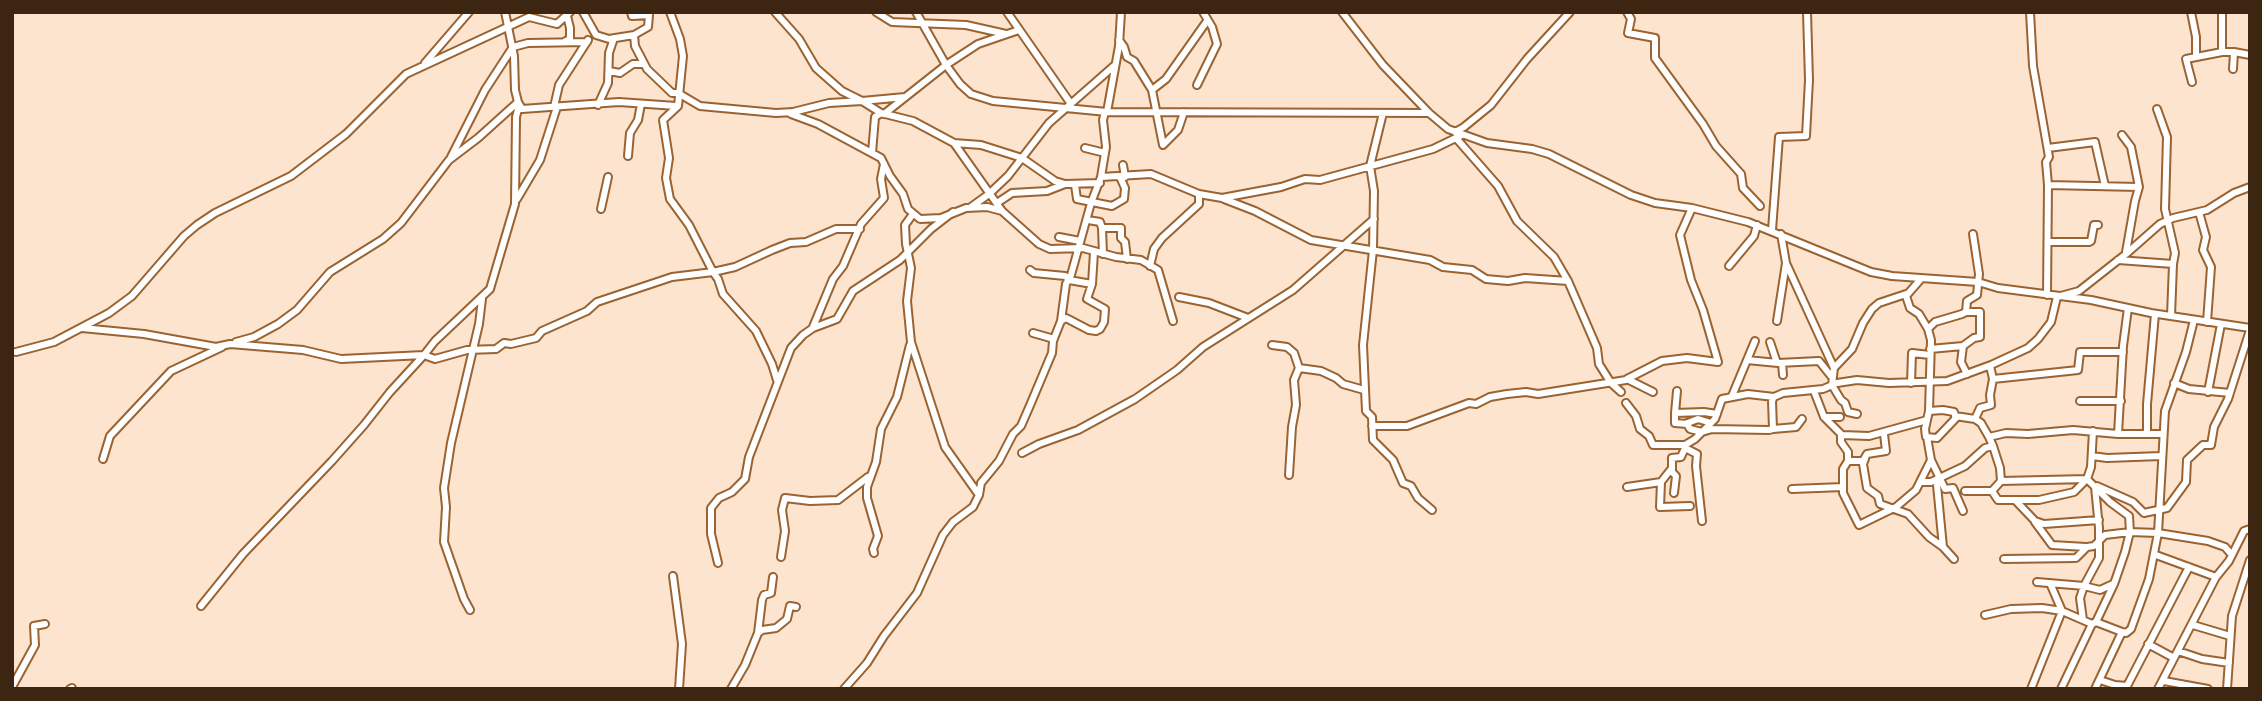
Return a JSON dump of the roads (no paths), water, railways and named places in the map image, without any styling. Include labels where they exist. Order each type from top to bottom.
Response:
[{"type":"street","points":[[423,64],[469,12]]},
{"type":"street","points":[[505,12],[513,47],[518,104],[515,204]]},
{"type":"street","points":[[583,12],[594,34],[603,38],[634,35],[648,27],[649,15],[632,16],[631,12]]},
{"type":"street","points":[[670,12],[683,56],[678,106],[663,120],[668,158],[666,178],[670,199],[689,225],[718,279],[723,294],[756,331],[777,380]]},
{"type":"street","points":[[775,12],[799,39],[816,68],[842,91],[883,113],[913,121],[954,142],[981,145],[1022,158],[1055,181],[1075,185],[1151,174],[1199,194],[1222,198],[1255,211],[1311,240],[1430,260],[1443,267],[1472,270],[1486,279],[1568,281]]},
{"type":"street","points":[[876,12],[891,22],[966,25],[1007,34]]},
{"type":"street","points":[[916,12],[960,84],[981,99],[1106,112],[1429,113]]},
{"type":"street","points":[[922,23],[926,12]]},
{"type":"street","points":[[1007,12],[1068,106]]},
{"type":"street","points":[[844,689],[867,663],[917,593],[943,535],[953,522],[973,507],[981,483],[1021,426],[1052,353],[1061,321],[1066,284],[1100,180],[1105,153],[1106,112],[1119,40],[1121,12]]},
{"type":"street","points":[[1197,85],[1217,44],[1212,27],[1203,12]]},
{"type":"street","points":[[1342,12],[1383,65],[1429,113],[1458,135],[1498,186],[1517,221],[1554,257],[1568,281],[1597,348],[1599,364],[1611,383],[1621,392]]},
{"type":"street","points":[[1222,198],[1282,187],[1305,179],[1320,180],[1433,149],[1458,135],[1490,105],[1570,12]]},
{"type":"street","points":[[1627,12],[1631,19],[1628,33],[1655,38],[1655,58],[1716,146],[1741,174],[1743,188],[1760,205]]},
{"type":"street","points":[[1772,230],[1779,137],[1806,136],[1809,80],[1807,12]]},
{"type":"street","points":[[2030,12],[2033,65],[2049,157],[2046,162],[2049,242],[2047,295]]},
{"type":"street","points":[[2191,12],[2196,37],[2196,57]]},
{"type":"street","points":[[2222,12],[2222,52]]},
{"type":"street","points":[[16,352],[54,342],[109,313],[132,296],[184,236],[197,225],[215,213],[291,176],[346,134],[406,74],[529,17],[557,24],[568,14]]},
{"type":"street","points":[[564,42],[570,39],[568,14]]},
{"type":"street","points":[[1152,90],[1166,79],[1207,21]]},
{"type":"street","points":[[872,153],[875,117],[978,44],[1019,30]]},
{"type":"street","points":[[201,606],[243,554],[332,461],[435,341],[490,289],[515,204],[540,160],[556,107],[559,85],[594,34]]},
{"type":"street","points":[[634,35],[642,64],[672,93],[678,93],[694,104],[710,108],[786,112],[829,103],[905,97]]},
{"type":"street","points":[[598,105],[608,83],[609,53],[614,38]]},
{"type":"street","points":[[1119,40],[1127,57],[1134,61],[1152,90],[1154,112],[1163,145],[1178,130],[1184,112]]},
{"type":"street","points":[[103,459],[110,436],[171,371],[230,344],[254,337],[278,324],[298,310],[330,272],[383,239],[401,223],[449,160],[485,90],[513,47],[528,43],[587,42]]},
{"type":"street","points":[[2192,82],[2186,59],[2222,52],[2250,55]]},
{"type":"street","points":[[2232,69],[2234,52]]},
{"type":"street","points":[[609,71],[621,73],[633,64],[642,64]]},
{"type":"street","points":[[971,207],[989,194],[1049,123],[1115,65]]},
{"type":"street","points":[[518,104],[526,110],[619,102],[678,106]]},
{"type":"street","points":[[449,160],[518,104]]},
{"type":"street","points":[[628,156],[629,133],[638,120],[641,104]]},
{"type":"street","points":[[2157,109],[2167,137],[2165,192],[2167,220],[2175,253],[2171,316]]},
{"type":"street","points":[[786,112],[818,124],[881,158],[913,214],[920,219],[941,218],[971,207],[1002,211]]},
{"type":"street","points":[[1383,113],[1370,166],[1374,191],[1374,219],[1363,345],[1366,411],[1372,417],[1373,440],[1393,460],[1403,483],[1411,485],[1418,498],[1433,510]]},
{"type":"street","points":[[1458,135],[1500,146],[1541,151],[1631,195],[1757,225],[1871,272],[1920,280],[1978,282],[1998,288],[2091,300],[2155,314],[2250,329],[2230,393],[2214,427],[2211,445],[2203,444],[2187,460],[2186,482],[2166,508],[2144,513],[2133,502],[2094,485]]},
{"type":"street","points":[[2122,135],[2131,147],[2140,187],[2126,254]]},
{"type":"street","points":[[954,142],[1002,211],[1039,244],[1050,248],[1079,245]]},
{"type":"street","points":[[2048,148],[2095,142],[2105,186]]},
{"type":"street","points":[[1085,148],[1105,153]]},
{"type":"street","points":[[813,328],[833,279],[843,266],[859,229],[884,198],[881,179],[884,164]]},
{"type":"street","points":[[1075,185],[1077,199],[1112,206],[1124,199],[1123,166]]},
{"type":"street","points":[[601,209],[607,177]]},
{"type":"street","points":[[997,203],[1012,193],[1047,191],[1065,184]]},
{"type":"street","points":[[2048,186],[2140,187]]},
{"type":"street","points":[[2057,297],[2079,291],[2126,254],[2152,229],[2167,220],[2199,212],[2250,187]]},
{"type":"street","points":[[1150,266],[1154,249],[1171,227],[1199,204],[1199,194]]},
{"type":"street","points":[[1371,426],[1407,426],[1490,397],[1526,392],[1538,394],[1626,380],[1662,361],[1687,358],[1718,362],[1691,280],[1680,235],[1692,208]]},
{"type":"street","points":[[718,563],[711,534],[711,508],[719,498],[732,492],[746,479],[748,457],[792,348],[813,328],[837,319],[853,291],[880,275],[953,212]]},
{"type":"street","points":[[2199,212],[2206,237],[2203,250],[2211,267],[2207,322]]},
{"type":"street","points":[[913,214],[905,225],[911,268],[907,301],[911,342],[945,447],[979,495]]},
{"type":"street","points":[[1173,215],[1181,220]]},
{"type":"street","points":[[1022,453],[1045,441],[1078,430],[1135,399],[1177,370],[1203,347],[1293,290],[1374,219]]},
{"type":"street","points":[[1088,220],[1100,222],[1102,254]]},
{"type":"street","points":[[1728,266],[1754,236],[1757,225]]},
{"type":"street","points":[[2049,242],[2089,242],[2094,225],[2098,225]]},
{"type":"street","points":[[1102,228],[1121,228],[1121,238],[1125,242],[1128,259]]},
{"type":"street","points":[[82,328],[166,337],[206,345],[230,344],[303,350],[341,359],[424,355],[435,359],[472,350],[496,349],[504,343],[536,338],[542,331],[587,311],[597,302],[641,287],[672,277],[736,267],[790,243],[806,242],[836,229],[859,229]]},
{"type":"street","points":[[1781,234],[1786,263],[1834,368]]},
{"type":"street","points":[[1966,312],[1967,301],[1977,295],[1973,234]]},
{"type":"street","points":[[1059,237],[1094,252],[1141,260],[1158,270],[1173,321]]},
{"type":"street","points":[[1061,321],[1066,318],[1089,330],[1100,329],[1105,309],[1087,299],[1092,284],[1094,252]]},
{"type":"street","points":[[2118,260],[2173,264]]},
{"type":"street","points":[[1777,321],[1786,263]]},
{"type":"street","points":[[1030,270],[1092,284]]},
{"type":"street","points":[[1857,414],[1848,412],[1832,384],[1834,368],[1852,349],[1872,309],[1880,303],[1906,295],[1920,280]]},
{"type":"street","points":[[470,610],[444,542],[444,488],[483,295]]},
{"type":"street","points":[[1906,295],[1910,308],[1919,314],[1928,329],[1930,352],[1927,437],[1931,460],[1945,489],[1953,488],[1963,511]]},
{"type":"street","points":[[1179,297],[1209,303],[1248,318]]},
{"type":"street","points":[[1674,493],[1676,476],[1672,472],[1672,458],[1681,457],[1685,446],[1711,423],[1721,399],[1748,394],[1774,397],[1783,393],[1814,391],[1857,380],[1947,382],[2028,348],[2051,322],[2057,297]]},
{"type":"street","points":[[2118,434],[2128,308]]},
{"type":"street","points":[[1911,383],[1912,353],[1963,346],[1980,337],[1980,312],[1966,312],[1934,322],[1928,329]]},
{"type":"street","points":[[2147,434],[2155,314]]},
{"type":"street","points":[[1985,615],[2011,609],[2042,608],[2062,611],[2126,633],[2131,629],[2155,555],[2165,411],[2194,320]]},
{"type":"street","points":[[2208,392],[2221,324]]},
{"type":"street","points":[[1033,333],[1054,339]]},
{"type":"street","points":[[1732,396],[1755,341]]},
{"type":"street","points":[[781,557],[785,531],[782,510],[785,498],[838,500],[869,475],[876,462],[881,429],[897,397],[911,342]]},
{"type":"street","points":[[1770,342],[1783,375]]},
{"type":"street","points":[[1272,345],[1287,347],[1294,353],[1299,368],[1294,380],[1296,405],[1289,475]]},
{"type":"street","points":[[1963,346],[1961,362],[1967,374]]},
{"type":"street","points":[[1993,379],[2078,370],[2080,352],[2123,352]]},
{"type":"street","points":[[1747,360],[1779,363],[1819,361],[1831,376]]},
{"type":"street","points":[[1975,419],[1980,408],[1991,405],[1993,379],[1990,366]]},
{"type":"street","points":[[1299,368],[1321,371],[1343,384],[1364,390]]},
{"type":"street","points":[[1626,380],[1653,392]]},
{"type":"street","points":[[2174,383],[2189,389],[2230,393]]},
{"type":"street","points":[[1782,384],[1783,393]]},
{"type":"street","points":[[1677,391],[1675,423],[1685,424],[1698,419],[1711,423]]},
{"type":"street","points":[[1814,391],[1824,417],[1841,435],[1841,442],[1847,452],[1843,487],[1845,499],[1859,525],[1893,509],[1916,490],[1931,460]]},
{"type":"street","points":[[1773,429],[1771,410],[1774,397]]},
{"type":"street","points":[[2080,401],[2121,401]]},
{"type":"street","points":[[1626,403],[1636,416],[1640,429],[1649,436],[1653,445],[1685,446],[1697,454],[1702,520]]},
{"type":"street","points":[[1929,411],[1949,410],[1954,412],[1955,416]]},
{"type":"street","points":[[1675,414],[1717,414]]},
{"type":"street","points":[[1955,416],[1975,419],[1982,423],[2000,468],[2001,481],[1992,491],[1965,491]]},
{"type":"street","points":[[1927,437],[1939,437],[1955,416]]},
{"type":"street","points":[[1824,417],[1840,417]]},
{"type":"street","points":[[1685,424],[1690,429],[1702,432],[1712,429],[1773,429],[1796,427],[1802,419]]},
{"type":"street","points":[[1841,435],[1884,434],[1900,426],[1927,420]]},
{"type":"street","points":[[1989,437],[1999,434],[2073,430],[2118,434],[2162,433]]},
{"type":"street","points":[[1992,491],[1998,500],[2039,500],[2074,492],[2087,479],[2092,456],[2093,431]]},
{"type":"street","points":[[1848,461],[1864,460],[1886,451],[1884,434]]},
{"type":"street","points":[[1869,436],[1864,460],[1867,488],[1878,496],[1880,503],[1908,514],[1954,559]]},
{"type":"street","points":[[1921,482],[1940,479],[1965,466],[1985,448],[1993,446]]},
{"type":"street","points":[[2092,456],[2161,456]]},
{"type":"street","points":[[1672,468],[1661,482],[1660,507],[1689,506]]},
{"type":"street","points":[[869,475],[867,498],[878,536],[874,553]]},
{"type":"street","points":[[1940,479],[1937,485],[1943,547]]},
{"type":"street","points":[[2001,481],[2087,479],[2129,516],[2130,532],[2114,584],[2061,689]]},
{"type":"street","points":[[1627,487],[1661,482]]},
{"type":"street","points":[[2083,620],[2080,598],[2099,558],[2099,520],[2094,485]]},
{"type":"street","points":[[1792,489],[1843,487]]},
{"type":"street","points":[[2015,500],[2052,545],[2087,547],[2094,546],[2105,535],[2158,533],[2217,544],[2225,547],[2232,555]]},
{"type":"street","points":[[2034,520],[2044,524],[2099,520]]},
{"type":"street","points":[[2158,689],[2216,577],[2232,555],[2244,531],[2250,529]]},
{"type":"street","points":[[2004,559],[2076,558],[2087,547]]},
{"type":"street","points":[[2155,555],[2216,577]]},
{"type":"street","points":[[2227,689],[2232,616],[2250,560]]},
{"type":"street","points":[[2100,680],[2127,686],[2189,567]]},
{"type":"street","points":[[673,576],[682,644],[679,689]]},
{"type":"street","points":[[731,689],[745,665],[758,633],[762,600],[764,595],[771,593],[773,577]]},
{"type":"street","points":[[2037,582],[2100,590],[2114,584]]},
{"type":"street","points":[[2031,689],[2062,611],[2050,583]]},
{"type":"street","points":[[758,633],[776,628],[787,619],[790,606],[796,607]]},
{"type":"street","points":[[12,687],[34,645],[34,626],[45,624]]},
{"type":"street","points":[[2193,625],[2230,636]]},
{"type":"street","points":[[2095,689],[2122,632]]},
{"type":"street","points":[[2148,644],[2174,658]]},
{"type":"street","points":[[2178,651],[2229,663]]},
{"type":"street","points":[[2164,681],[2208,689]]}]
